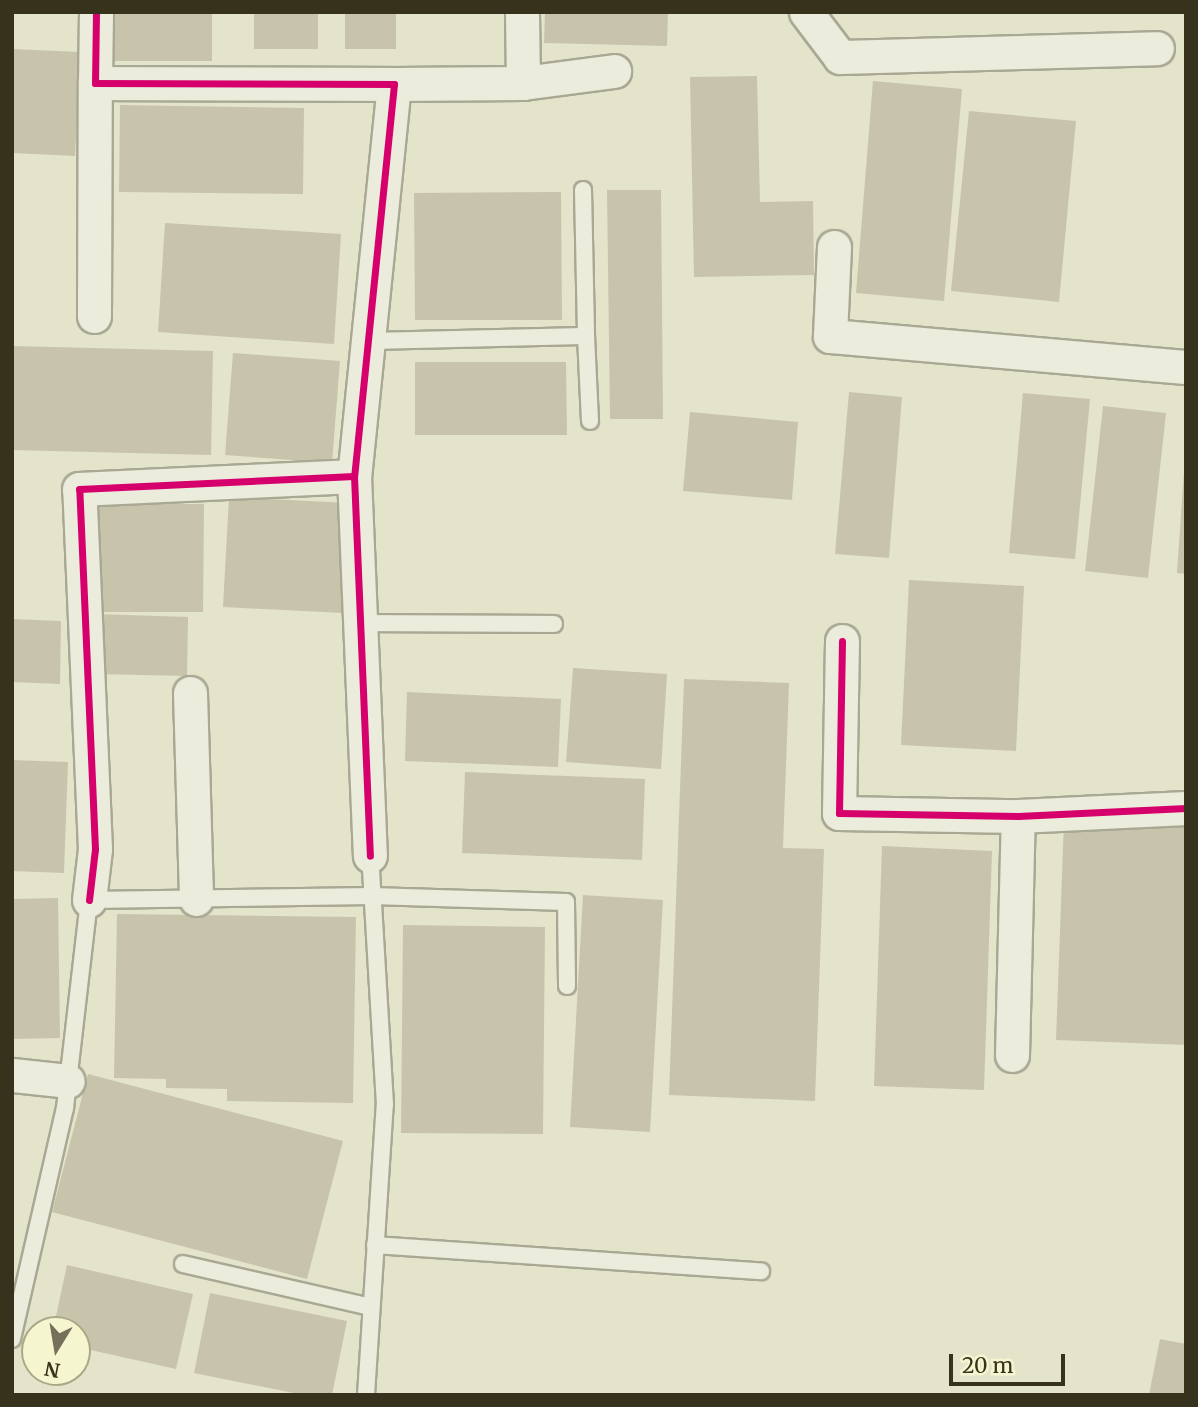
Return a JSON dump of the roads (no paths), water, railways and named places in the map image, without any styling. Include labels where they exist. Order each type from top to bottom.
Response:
[{"type":"street","points":[[94,316],[96,12]]},
{"type":"street","points":[[522,12],[523,83]]},
{"type":"street","points":[[806,12],[840,57],[1157,48]]},
{"type":"street","points":[[94,83],[523,83],[614,71]]},
{"type":"street","points":[[370,856],[354,476],[394,84]]},
{"type":"street","points":[[834,247],[830,336],[1186,367]]},
{"type":"street","points":[[89,900],[95,849],[79,489],[354,476]]},
{"type":"street","points":[[842,641],[839,813],[1018,816],[1186,808]]},
{"type":"street","points":[[190,693],[196,899]]},
{"type":"street","points":[[1012,1055],[1018,816]]},
{"type":"street","points":[[12,1075],[68,1081]]},
{"type":"lane","points":[[583,190],[590,421]]},
{"type":"lane","points":[[368,341],[586,336]]},
{"type":"lane","points":[[360,624],[554,624]]},
{"type":"lane","points":[[366,1395],[385,1105],[370,856]]},
{"type":"lane","points":[[12,1339],[65,1108],[89,900],[372,896],[566,902],[567,986]]},
{"type":"lane","points":[[376,1245],[761,1271]]},
{"type":"lane","points":[[183,1264],[372,1307]]}]
